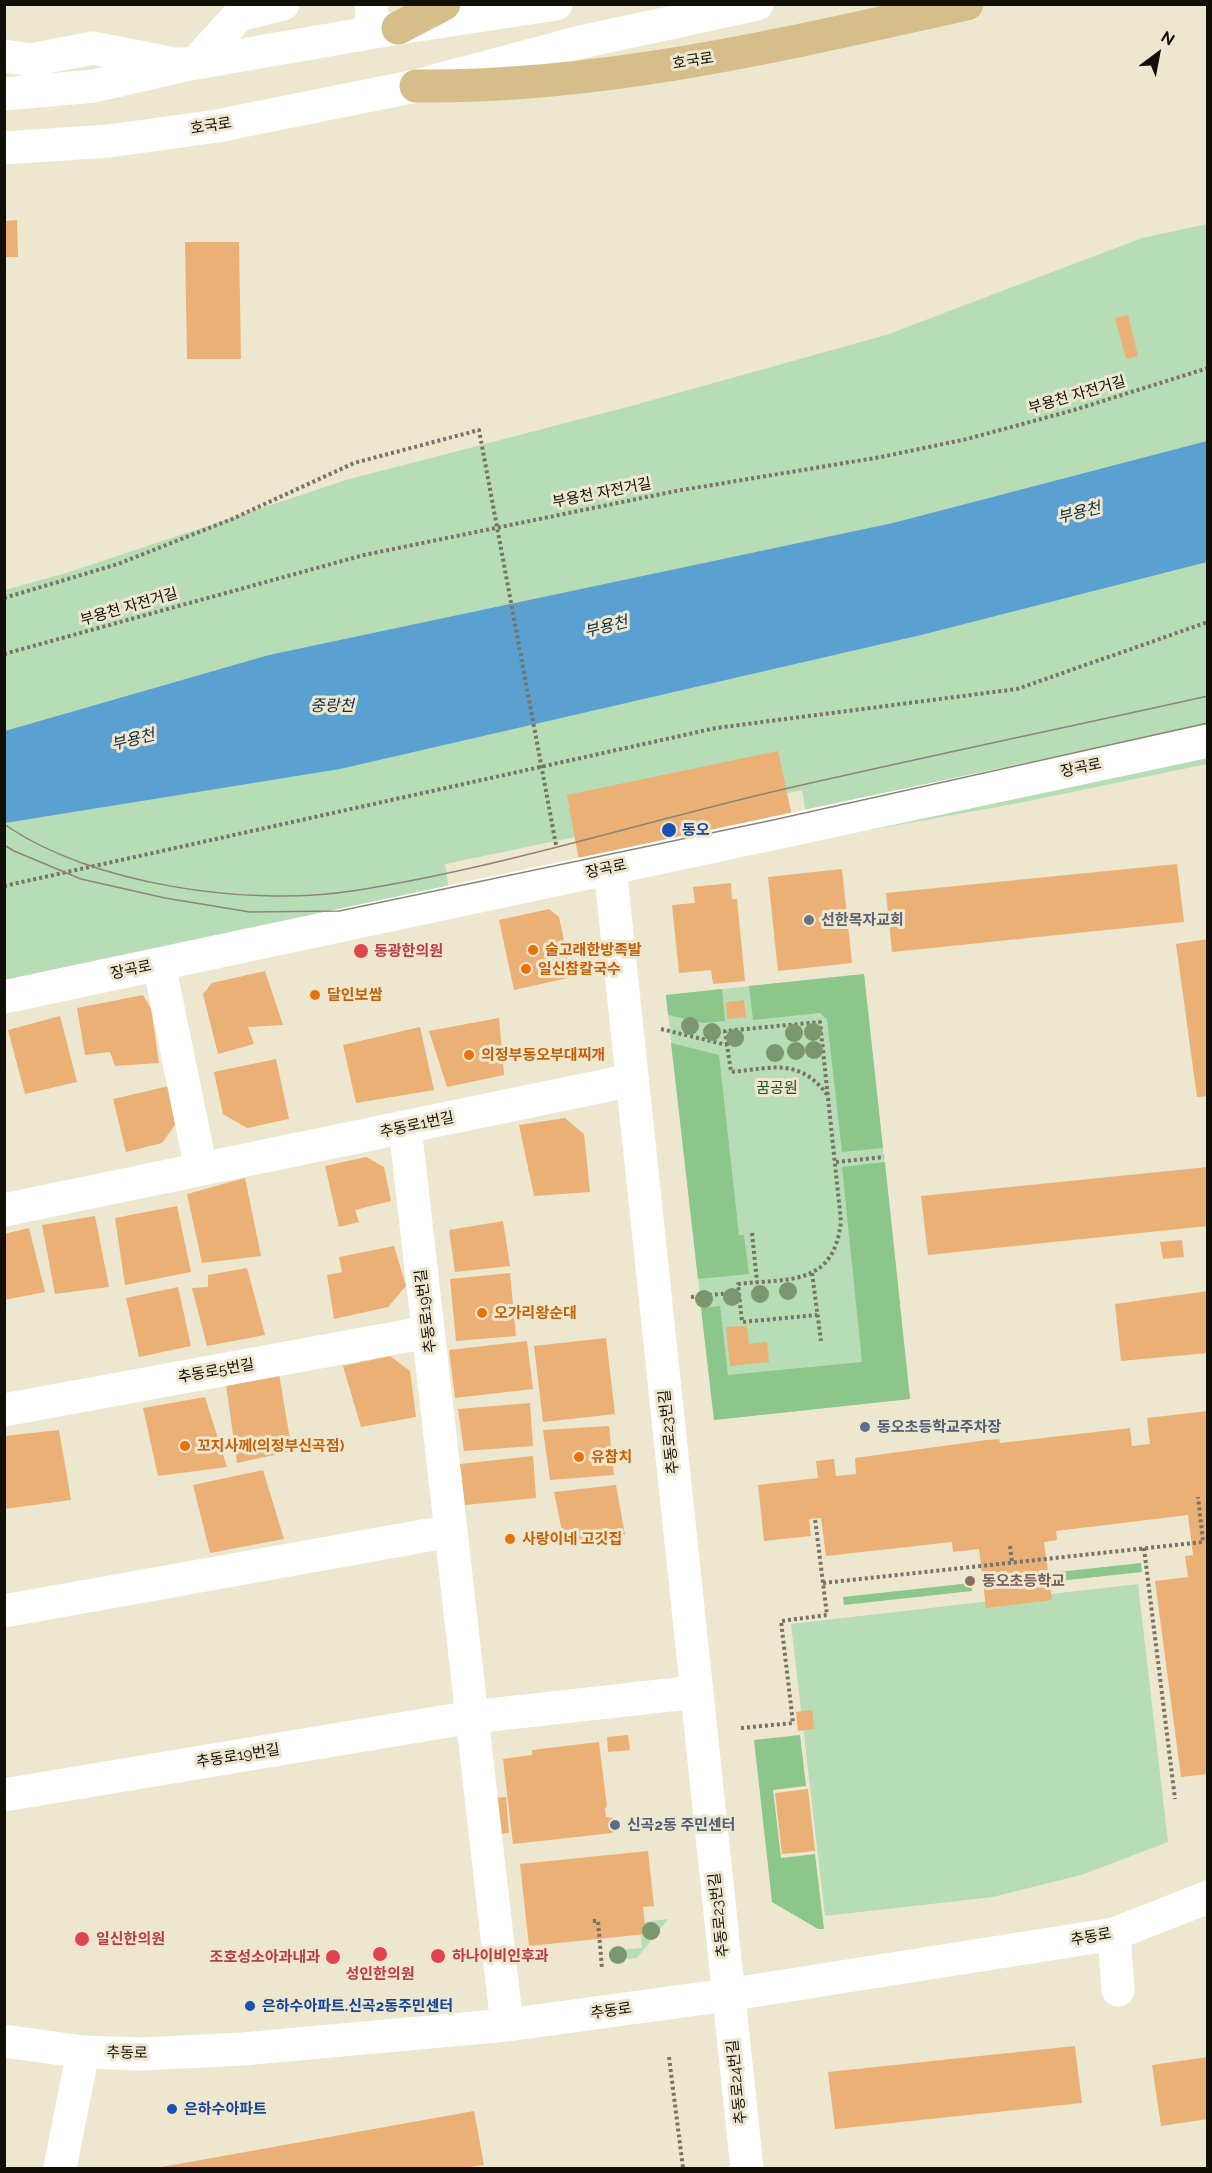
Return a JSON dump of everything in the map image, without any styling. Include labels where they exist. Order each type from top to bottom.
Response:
[{"type":"main road","points":[[381,22],[444,4]]},
{"type":"main road","name":"호국로","points":[[416,86],[537,83],[589,77],[736,55],[967,4]]},
{"type":"street","points":[[4,56],[31,60],[93,48],[174,64],[190,64],[198,60],[239,15],[284,4]]},
{"type":"street","points":[[4,94],[94,86],[381,22],[556,4]]},
{"type":"street","name":"호국로","points":[[4,148],[109,141],[217,126],[416,86],[580,42],[757,4]]},
{"type":"street","name":"장곡로","points":[[4,997],[1208,741]]},
{"type":"street","name":"추동로23번길","points":[[610,868],[727,1995]]},
{"type":"street","points":[[159,964],[201,1170]]},
{"type":"street","name":"추동로1번길","points":[[4,1210],[632,1080]]},
{"type":"street","name":"추동로19번길","points":[[405,1127],[507,2025]]},
{"type":"street","name":"추동로5번길","points":[[4,1410],[428,1332]]},
{"type":"street","points":[[4,1611],[451,1531]]},
{"type":"street","name":"추동로19번길","points":[[4,1794],[472,1717],[696,1692]]},
{"type":"street","name":"추동로","points":[[4,2041],[83,2052],[141,2054],[243,2049],[507,2025],[727,1995],[1114,1934],[1208,1897]]},
{"type":"street","points":[[1114,1934],[1118,1990]]},
{"type":"street","name":"추동로24번길","points":[[727,1995],[747,2169]]},
{"type":"street","points":[[60,2169],[83,2052]]},
{"type":"path","name":"부용천 자전거길","points":[[4,654],[363,555],[676,491],[881,457],[967,439],[1074,410],[1208,368]]},
{"type":"path","points":[[4,598],[118,564],[232,519],[354,463],[479,430],[555,837]]},
{"type":"path","points":[[4,886],[716,728],[1017,689],[1208,622]]},
{"type":"path","points":[[817,1316],[742,1322],[738,1284],[792,1279],[812,1273],[829,1261],[840,1236],[841,1221],[836,1162],[829,1097],[820,1022],[725,1030],[730,1072],[786,1066],[794,1068],[817,1081],[829,1097]]},
{"type":"path","points":[[660,1029],[727,1045]]},
{"type":"path","points":[[836,1162],[884,1157]]},
{"type":"path","points":[[752,1233],[757,1282]]},
{"type":"path","points":[[812,1273],[820,1341]]},
{"type":"path","points":[[691,1297],[739,1292]]},
{"type":"path","points":[[823,1583],[1203,1542],[1198,1497]]},
{"type":"path","points":[[741,1728],[793,1723],[781,1621],[827,1615],[815,1519]]},
{"type":"path","points":[[1010,1546],[1012,1562]]},
{"type":"path","points":[[1144,1548],[1175,1799]]},
{"type":"path","points":[[593,1921],[598,1921],[602,1969]]},
{"type":"path","points":[[669,2057],[683,2169]]},
{"type":"green space","points":[[1207,224],[1207,764],[1019,803],[810,841],[802,790],[445,864],[452,910],[5,999],[5,590],[66,573],[346,480],[631,406],[886,335],[1142,238]]},
{"type":"green space","name":"꿈공원","points":[[864,974],[910,1399],[714,1420],[666,995]]},
{"type":"green space","points":[[864,974],[883,1148],[842,1152],[827,1019],[820,1013],[753,1020],[749,986]]},
{"type":"green space","points":[[722,989],[725,1021],[704,1023],[668,1015],[666,995]]},
{"type":"green space","points":[[671,1043],[719,1055],[739,1235],[744,1235],[749,1274],[698,1279]]},
{"type":"green space","points":[[885,1162],[910,1399],[714,1420],[701,1308],[720,1306],[728,1375],[862,1362],[842,1167]]},
{"type":"green space","points":[[1141,1563],[1142,1572],[1059,1581],[1058,1572]]},
{"type":"green space","points":[[971,1583],[972,1591],[844,1605],[843,1597]]},
{"type":"green space","points":[[1138,1584],[1168,1842],[1081,1875],[993,1897],[825,1916],[791,1624]]},
{"type":"green space","points":[[800,1735],[806,1786],[773,1790],[781,1858],[815,1854],[824,1929],[818,1929],[772,1902],[754,1740]]},
{"type":"green space","points":[[668,1919],[637,1958],[610,1960],[609,1951],[642,1948],[641,1935],[646,1934],[645,1922]]},
{"type":"water","name":"중랑천","points":[[1207,441],[1207,562],[921,635],[340,769],[5,823],[5,731],[269,655],[893,523]]},
{"type":"building","points":[[17,220],[18,257],[4,257],[4,221]]},
{"type":"building","points":[[185,242],[239,242],[241,359],[187,359]]},
{"type":"building","points":[[1128,315],[1138,356],[1126,359],[1115,318]]},
{"type":"building","points":[[778,751],[798,844],[584,888],[567,795]]},
{"type":"building","points":[[1177,864],[1184,922],[892,952],[886,893]]},
{"type":"building","points":[[842,869],[852,963],[778,971],[768,877]]},
{"type":"building","points":[[731,883],[732,899],[737,899],[745,981],[713,984],[711,970],[679,973],[672,905],[695,903],[693,887]]},
{"type":"building","points":[[549,909],[559,917],[572,977],[514,990],[499,920]]},
{"type":"building","points":[[1208,939],[1208,1096],[1197,1097],[1176,944]]},
{"type":"building","points":[[265,971],[283,1025],[248,1027],[254,1044],[218,1054],[203,994],[212,983]]},
{"type":"building","points":[[143,995],[151,1009],[159,1063],[115,1066],[110,1052],[85,1055],[77,1008]]},
{"type":"building","points":[[744,1000],[746,1017],[727,1019],[726,1002]]},
{"type":"building","points":[[60,1016],[77,1082],[25,1094],[8,1030]]},
{"type":"building","points":[[499,1018],[504,1075],[447,1087],[429,1031]]},
{"type":"building","points":[[420,1027],[434,1090],[356,1103],[343,1045]]},
{"type":"building","points":[[276,1059],[289,1119],[247,1128],[223,1114],[214,1072]]},
{"type":"building","points":[[169,1086],[177,1122],[162,1143],[126,1152],[113,1099]]},
{"type":"building","points":[[565,1118],[584,1134],[590,1192],[534,1196],[519,1125]]},
{"type":"building","points":[[366,1157],[384,1167],[391,1201],[355,1210],[359,1222],[339,1227],[325,1166]]},
{"type":"building","points":[[1208,1167],[1208,1226],[928,1255],[921,1196]]},
{"type":"building","points":[[245,1178],[261,1256],[202,1263],[187,1194]]},
{"type":"building","points":[[177,1206],[191,1272],[125,1285],[115,1218]]},
{"type":"building","points":[[95,1216],[109,1287],[55,1294],[42,1225]]},
{"type":"building","points":[[503,1221],[510,1266],[455,1272],[449,1230]]},
{"type":"building","points":[[29,1228],[45,1292],[4,1300],[4,1234]]},
{"type":"building","points":[[1182,1240],[1184,1257],[1163,1259],[1160,1242]]},
{"type":"building","points":[[394,1246],[406,1286],[388,1307],[334,1319],[327,1275],[342,1272],[339,1257]]},
{"type":"building","points":[[247,1268],[265,1335],[207,1346],[192,1288],[208,1287],[208,1275]]},
{"type":"building","points":[[510,1273],[516,1336],[456,1341],[450,1279]]},
{"type":"building","points":[[178,1287],[191,1346],[139,1357],[126,1298]]},
{"type":"building","points":[[1208,1291],[1208,1353],[1121,1361],[1115,1304]]},
{"type":"building","points":[[747,1326],[749,1344],[767,1342],[769,1362],[730,1366],[726,1327]]},
{"type":"building","points":[[606,1338],[615,1414],[543,1422],[534,1346]]},
{"type":"building","points":[[527,1341],[533,1389],[455,1398],[449,1350]]},
{"type":"building","points":[[390,1356],[410,1371],[416,1417],[361,1427],[343,1366]]},
{"type":"building","points":[[279,1374],[292,1451],[237,1463],[226,1385]]},
{"type":"building","points":[[205,1397],[227,1467],[158,1476],[143,1408]]},
{"type":"building","points":[[530,1403],[533,1446],[464,1451],[458,1409]]},
{"type":"building","points":[[1208,1411],[1208,1774],[1181,1777],[1155,1581],[1188,1577],[1185,1556],[1193,1555],[1188,1515],[1056,1531],[1057,1540],[1044,1542],[1052,1600],[986,1608],[979,1549],[953,1552],[952,1542],[826,1556],[821,1518],[809,1519],[811,1536],[764,1541],[758,1485],[818,1478],[816,1461],[834,1459],[836,1476],[856,1474],[855,1458],[987,1440],[999,1439],[1000,1443],[1130,1428],[1132,1446],[1150,1444],[1147,1418]]},
{"type":"building","points":[[609,1426],[614,1475],[550,1480],[543,1430]]},
{"type":"building","points":[[59,1430],[71,1500],[4,1509],[5,1436]]},
{"type":"building","points":[[533,1456],[536,1498],[465,1505],[460,1464]]},
{"type":"building","points":[[263,1470],[284,1539],[210,1553],[193,1485]]},
{"type":"building","points":[[616,1485],[625,1535],[564,1541],[554,1492]]},
{"type":"building","points":[[812,1710],[814,1729],[798,1731],[796,1712]]},
{"type":"building","points":[[628,1735],[630,1750],[608,1752],[607,1737]]},
{"type":"building","points":[[599,1742],[607,1807],[605,1808],[606,1817],[617,1819],[618,1830],[612,1833],[513,1844],[503,1759],[532,1755],[532,1750]]},
{"type":"building","points":[[808,1789],[815,1851],[782,1854],[775,1793]]},
{"type":"building","points":[[506,1797],[509,1833],[496,1834],[492,1798]]},
{"type":"building","points":[[648,1851],[654,1906],[643,1907],[646,1934],[529,1946],[520,1864]]},
{"type":"building","points":[[1075,2046],[1082,2103],[835,2129],[828,2072]]},
{"type":"building","points":[[1208,2057],[1208,2119],[1161,2126],[1152,2065]]},
{"type":"building","points":[[474,2111],[484,2165],[464,2168],[156,2168]]},
{"type":"tram line","points":[[4,824],[40,845],[81,862],[125,876],[172,886],[220,893],[266,896],[352,891],[459,871],[776,791],[1208,696]]},
{"type":"tram line","points":[[4,845],[81,879],[165,898],[250,912],[339,911],[773,820],[1208,723]]},
{"type":"place","name":"동오","points":[[669,830]]},
{"type":"place","name":"선한목자교회","points":[[809,920]]},
{"type":"place","name":"술고래한방족발","points":[[533,950]]},
{"type":"place","name":"동광한의원","points":[[361,951]]},
{"type":"place","name":"일신참칼국수","points":[[526,969]]},
{"type":"place","name":"달인보쌈","points":[[315,995]]},
{"type":"place","name":"의정부동오부대찌개","points":[[469,1055]]},
{"type":"place","name":"오가리왕순대","points":[[482,1313]]},
{"type":"place","name":"동오초등학교주차장","points":[[865,1427]]},
{"type":"place","name":"꼬지사께(의정부신곡점)","points":[[185,1446]]},
{"type":"place","name":"유참치","points":[[579,1457]]},
{"type":"place","name":"사랑이네 고깃집","points":[[510,1539]]},
{"type":"place","name":"동오초등학교","points":[[970,1581]]},
{"type":"place","name":"신곡2동 주민센터","points":[[615,1825]]},
{"type":"place","name":"일신한의원","points":[[82,1939]]},
{"type":"place","name":"성인한의원","points":[[380,1954]]},
{"type":"place","name":"하나이비인후과","points":[[438,1956]]},
{"type":"place","name":"조호성소아과내과","points":[[333,1957]]},
{"type":"place","name":"은하수아파트.신곡2동주민센터","points":[[250,2006]]},
{"type":"place","name":"은하수아파트","points":[[172,2109]]},
{"type":"water label","name":"부용천","points":[[1079,513]]},
{"type":"water label","name":"부용천","points":[[606,627]]},
{"type":"water label","name":"부용천","points":[[133,740]]}]
